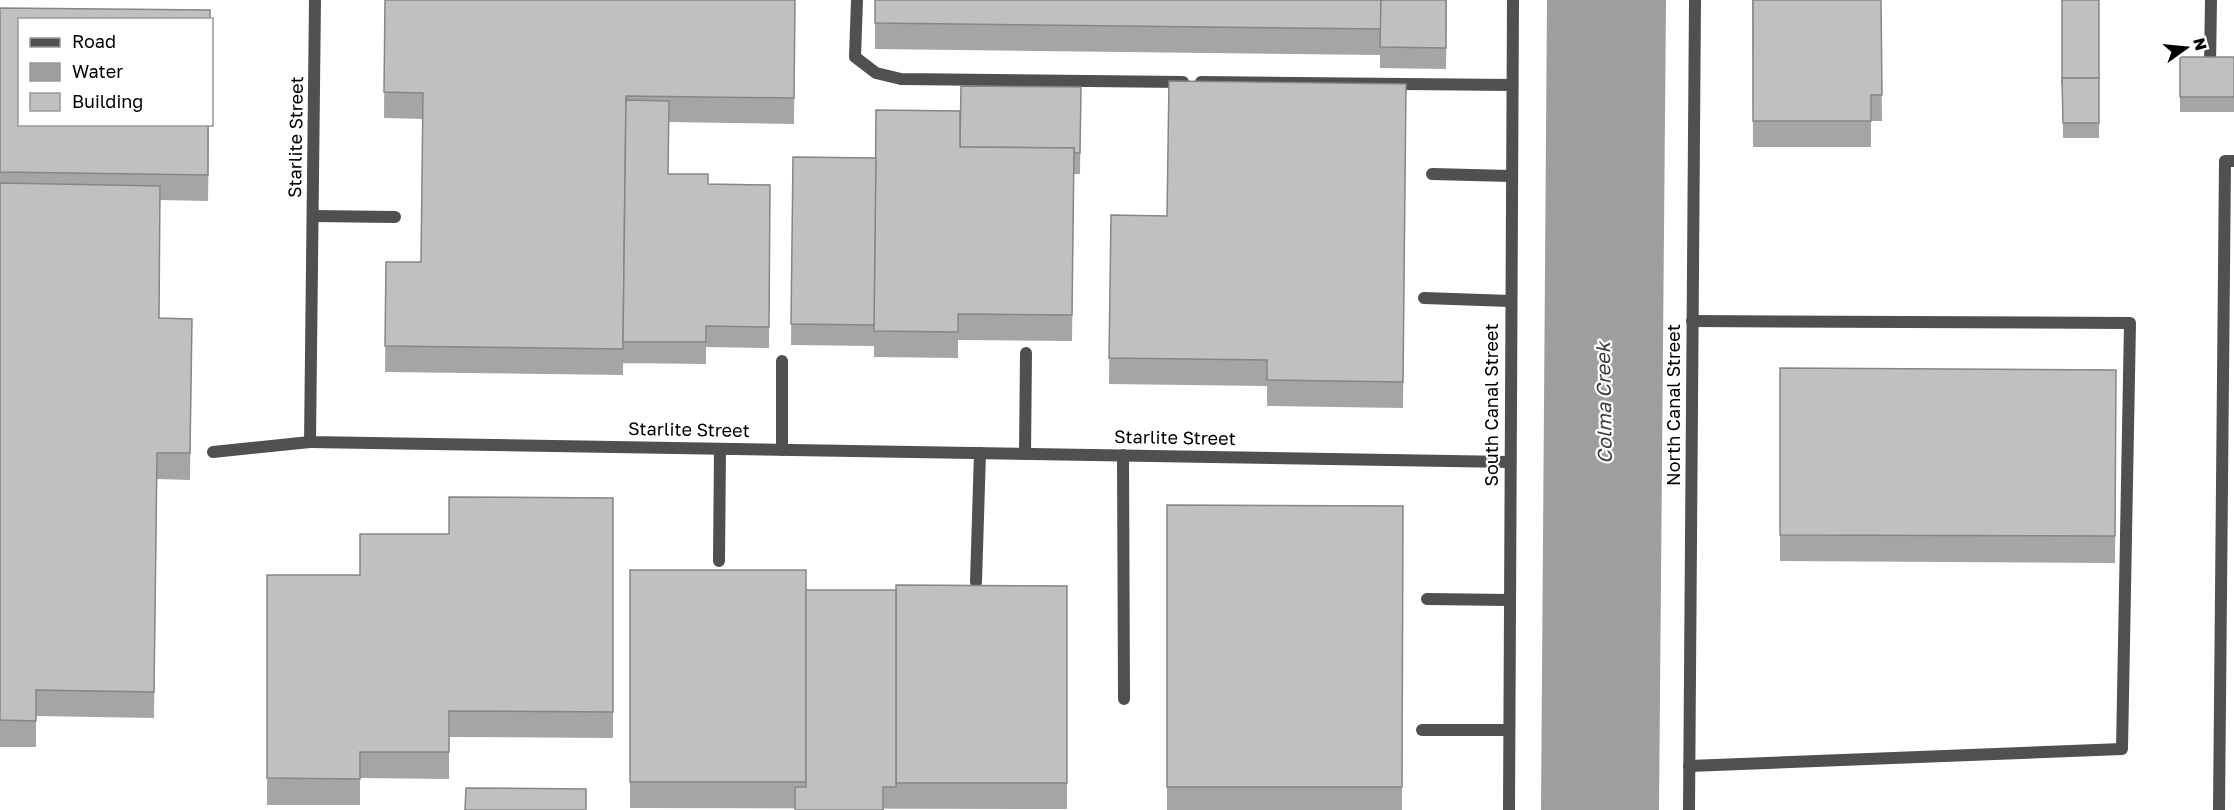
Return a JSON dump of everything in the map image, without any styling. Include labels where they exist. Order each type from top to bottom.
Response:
[{"type":"street","name":"Starlite Street","points":[[315,0],[310,442],[1509,462]]},
{"type":"street","points":[[857,0],[855,57],[876,73],[901,79],[1512,85]]},
{"type":"street","name":"South Canal Street","points":[[1509,810],[1513,0]]},
{"type":"street","name":"North Canal Street","points":[[1689,810],[1695,0]]},
{"type":"street","points":[[2210,66],[2211,0]]},
{"type":"street","points":[[2219,810],[2225,161],[2234,161]]},
{"type":"street","points":[[1432,174],[1511,176]]},
{"type":"street","points":[[313,216],[395,217]]},
{"type":"street","points":[[1424,298],[1510,301]]},
{"type":"street","points":[[1689,766],[2122,749],[2130,323],[1692,321]]},
{"type":"street","points":[[1025,454],[1026,353]]},
{"type":"street","points":[[782,361],[782,450]]},
{"type":"street","points":[[213,452],[310,442]]},
{"type":"street","points":[[719,561],[720,449]]},
{"type":"street","points":[[976,582],[980,453]]},
{"type":"street","points":[[1123,455],[1124,699]]},
{"type":"street","points":[[1427,600],[1509,600]]},
{"type":"street","points":[[1422,730],[1509,730]]},
{"type":"water","name":"Colma Creek","points":[[1547,0],[1666,0],[1659,810],[1541,810]]},
{"type":"building","points":[[385,0],[795,0],[794,98],[626,96],[623,349],[385,346],[386,262],[421,262],[423,93],[384,92]]},
{"type":"building","points":[[875,0],[1381,0],[1381,29],[875,23]]},
{"type":"building","points":[[1381,0],[1446,0],[1446,48],[1380,47]]},
{"type":"building","points":[[1753,0],[1881,0],[1882,95],[1871,95],[1871,121],[1753,121]]},
{"type":"building","points":[[2062,0],[2099,0],[2099,78],[2062,78]]},
{"type":"building","points":[[0,8],[210,10],[210,18],[18,18],[18,126],[208,126],[208,175],[0,172]]},
{"type":"building","points":[[2180,57],[2234,57],[2234,97],[2180,97]]},
{"type":"building","points":[[2062,78],[2099,78],[2099,123],[2063,123]]},
{"type":"building","points":[[1169,81],[1406,84],[1403,382],[1267,380],[1267,360],[1109,358],[1111,215],[1167,216]]},
{"type":"building","points":[[961,86],[1081,87],[1080,153],[1074,153],[1074,148],[960,147]]},
{"type":"building","points":[[626,100],[669,101],[668,174],[708,174],[708,184],[770,185],[769,327],[706,326],[706,342],[623,342]]},
{"type":"building","points":[[876,110],[960,111],[960,147],[1074,148],[1072,315],[958,314],[958,332],[874,331]]},
{"type":"building","points":[[793,157],[876,158],[874,325],[791,324]]},
{"type":"building","points":[[0,183],[160,186],[159,318],[192,319],[190,453],[157,453],[154,692],[36,690],[36,721],[0,720]]},
{"type":"building","points":[[1780,368],[2116,370],[2115,536],[1780,535]]},
{"type":"building","points":[[449,497],[613,498],[613,712],[449,711],[449,752],[360,752],[360,779],[267,778],[267,575],[360,575],[360,534],[449,534]]},
{"type":"building","points":[[1167,505],[1403,506],[1402,787],[1167,787]]},
{"type":"building","points":[[630,570],[806,570],[806,782],[630,782]]},
{"type":"building","points":[[896,585],[1067,586],[1067,783],[896,783]]},
{"type":"building","points":[[806,590],[896,590],[896,787],[883,787],[883,810],[795,810],[795,787],[806,787]]},
{"type":"building","points":[[466,788],[586,789],[586,810],[465,810]]}]
